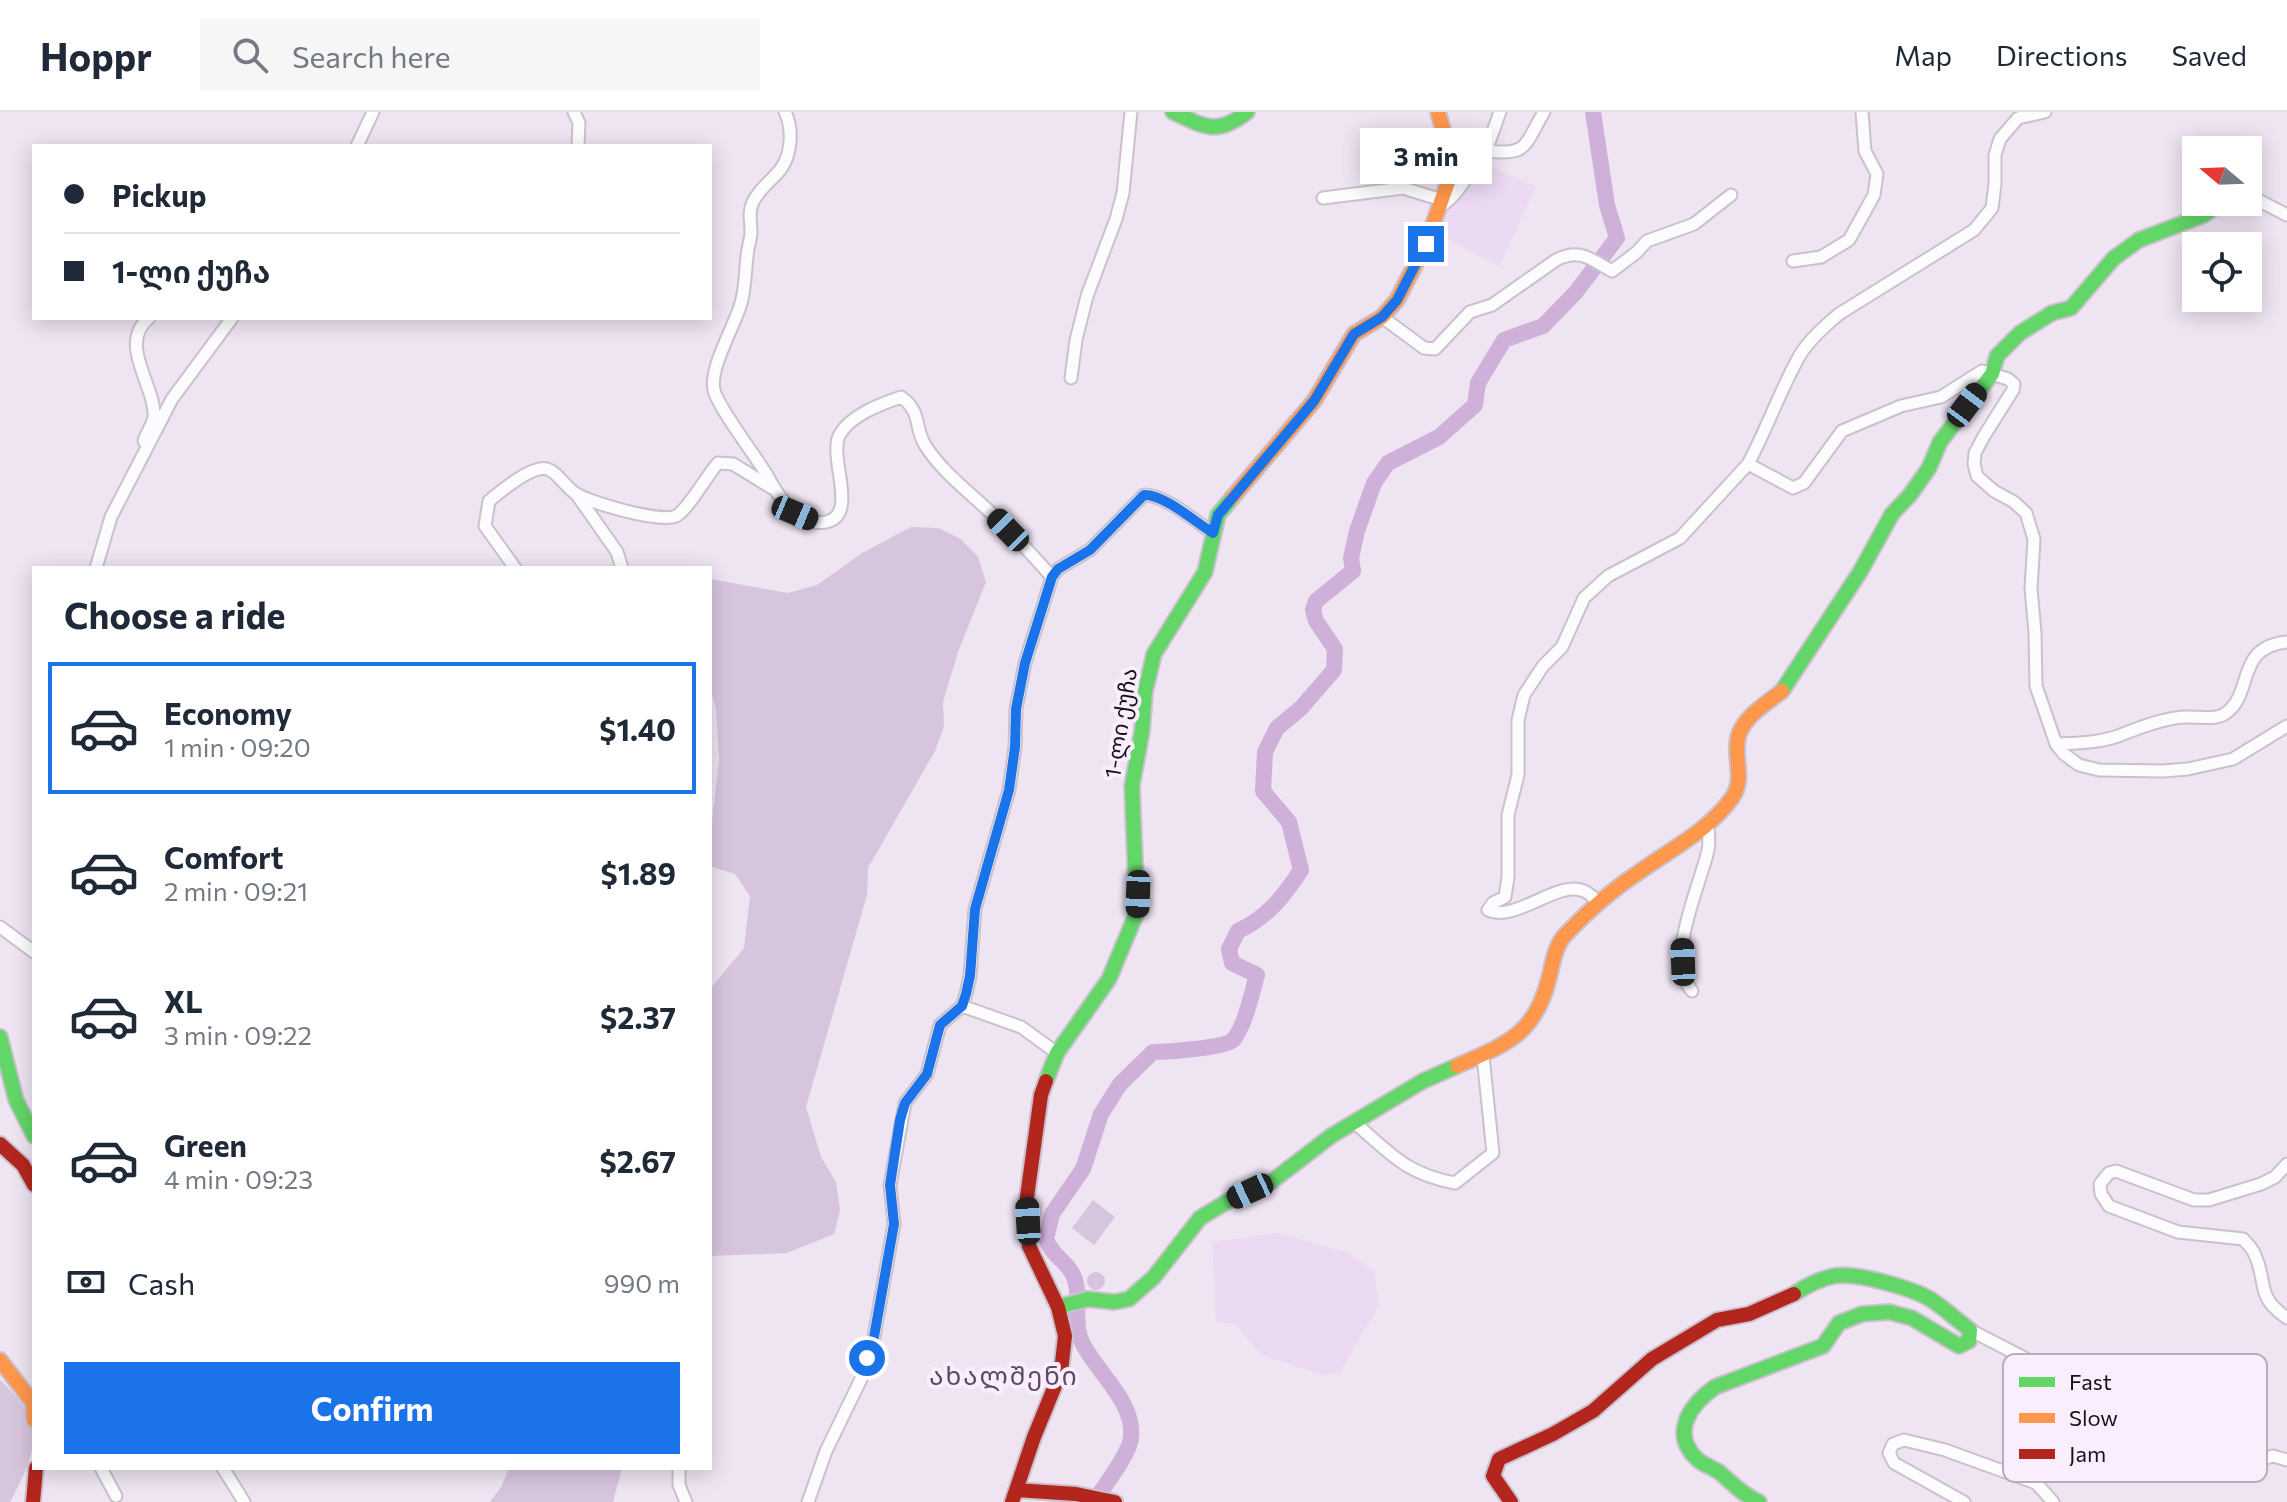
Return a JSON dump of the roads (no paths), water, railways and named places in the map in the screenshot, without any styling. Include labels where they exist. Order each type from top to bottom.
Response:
[{"type":"street","points":[[358,144],[373,112]]},
{"type":"street","points":[[574,112],[579,123],[578,144]]},
{"type":"street","points":[[785,112],[789,120],[790,138],[787,156],[781,168],[754,200],[749,215],[752,233],[741,303],[713,387],[718,400],[780,501],[795,513],[816,522],[829,521],[836,517],[841,508],[835,444],[840,432],[877,406],[901,397],[910,403],[917,415],[923,443],[942,467],[992,513],[1052,577]]},
{"type":"street","points":[[1071,378],[1087,296],[1123,193],[1131,112]]},
{"type":"street","points":[[1173,112],[1219,128],[1232,125],[1247,112]]},
{"type":"street","name":"1-ლი ქუჩა","points":[[1014,1496],[1061,1371],[1065,1336],[1061,1306],[1029,1246],[1027,1197],[1041,1095],[1057,1053],[1109,979],[1137,912],[1132,786],[1145,692],[1154,654],[1167,628],[1205,572],[1218,515],[1314,401],[1354,334],[1382,317],[1397,300],[1426,244],[1447,185],[1447,164],[1438,112]]},
{"type":"street","points":[[1323,198],[1403,188],[1441,204],[1455,197],[1472,166],[1486,151],[1500,112]]},
{"type":"street","points":[[1486,151],[1514,153],[1525,146],[1544,112]]},
{"type":"street","points":[[1793,261],[1821,257],[1849,240],[1874,195],[1877,174],[1865,151],[1862,112]]},
{"type":"street","points":[[1599,903],[1585,891],[1572,888],[1501,913],[1488,910],[1493,903],[1505,897],[1508,815],[1518,775],[1518,720],[1524,695],[1543,666],[1562,647],[1584,598],[1608,576],[1680,538],[1748,464],[1801,353],[1822,328],[1839,314],[1974,230],[1992,208],[1995,155],[2000,139],[2018,118],[2045,112]]},
{"type":"street","points":[[1382,317],[1424,348],[1435,349],[1470,312],[1492,305],[1556,260],[1581,254],[1612,271],[1647,241],[1694,224],[1731,195]]},
{"type":"street","points":[[2262,202],[2287,215]]},
{"type":"street","points":[[1061,1306],[1080,1300],[1114,1302],[1129,1299],[1149,1283],[1200,1218],[1228,1201],[1271,1182],[1331,1136],[1423,1081],[1510,1042],[1530,1022],[1544,999],[1555,953],[1564,935],[1637,873],[1708,825],[1732,798],[1740,784],[1736,748],[1740,731],[1749,718],[1785,688],[1860,572],[1892,514],[1910,495],[1929,468],[1940,442],[1992,374],[1997,356],[2020,333],[2052,313],[2071,308],[2114,258],[2139,240],[2201,216]]},
{"type":"street","points":[[145,454],[140,449],[154,417],[138,360],[137,339],[146,320]]},
{"type":"street","points":[[97,566],[111,517],[172,399],[231,320]]},
{"type":"street","points":[[1748,464],[1793,488],[1804,483],[1842,431],[1901,406],[1941,397],[1982,371],[2008,379],[2014,384],[2013,390],[1975,453],[1974,464],[1977,476],[2026,513],[2034,539],[2031,589],[2036,686],[2056,744],[2064,754],[2079,765],[2099,770],[2163,771],[2233,759],[2287,726]]},
{"type":"street","points":[[576,495],[655,517],[676,516],[693,500],[703,479],[718,463],[733,464],[775,490]]},
{"type":"street","points":[[514,566],[485,526],[489,501],[533,470],[546,469],[576,495],[617,552],[621,566]]},
{"type":"street","points":[[808,1502],[826,1451],[861,1379],[874,1337],[894,1224],[890,1185],[905,1103],[927,1074],[940,1025],[962,1006],[970,976],[975,909],[1009,790],[1016,709],[1025,663],[1052,577],[1058,569],[1090,550],[1144,495],[1164,500],[1213,533]]},
{"type":"street","points":[[2056,744],[2088,743],[2182,717],[2226,714],[2235,703],[2254,657],[2277,643],[2287,642]]},
{"type":"street","points":[[1692,991],[1686,984],[1682,943],[1709,846],[1708,825]]},
{"type":"street","points":[[0,927],[32,951]]},
{"type":"street","points":[[962,1006],[1021,1027],[1057,1053]]},
{"type":"street","points":[[0,1037],[14,1098],[24,1123],[32,1133]]},
{"type":"street","points":[[1355,1123],[1411,1170],[1429,1179],[1455,1183],[1493,1153],[1483,1056]]},
{"type":"street","points":[[0,1144],[23,1165],[32,1181]]},
{"type":"street","points":[[2287,1164],[2275,1177],[2261,1184],[2209,1200],[2194,1200],[2116,1171],[2109,1173],[2100,1184],[2101,1194],[2109,1206],[2178,1232],[2243,1239],[2255,1254],[2269,1304],[2287,1318]]},
{"type":"street","points":[[1511,1502],[1493,1476],[1499,1459],[1593,1411],[1652,1359],[1717,1320],[1749,1314],[1788,1299],[1807,1285],[1833,1276],[1848,1275],[1916,1292],[1933,1301],[1970,1330],[2017,1354]]},
{"type":"street","points":[[1759,1502],[1742,1495],[1713,1468],[1699,1463],[1684,1443],[1686,1418],[1699,1397],[1715,1387],[1823,1346],[1839,1323],[1862,1314],[1889,1312],[1912,1318],[1959,1346],[1969,1341],[1970,1330]]},
{"type":"street","points":[[0,1360],[32,1402]]},
{"type":"street","points":[[1964,1502],[1894,1463],[1889,1453],[1893,1444],[1904,1440],[1945,1450],[2003,1471]]},
{"type":"street","points":[[2267,1458],[2273,1456],[2287,1460]]},
{"type":"street","points":[[33,1502],[36,1470]]},
{"type":"street","points":[[102,1470],[116,1496]]},
{"type":"street","points":[[224,1470],[244,1502]]},
{"type":"street","points":[[679,1470],[679,1485],[686,1502]]},
{"type":"street","points":[[2033,1482],[2053,1502]]},
{"type":"street","points":[[1014,1496],[1076,1494],[1110,1501]]},
{"type":"waterway","points":[[1094,1502],[1126,1453],[1131,1424],[1121,1399],[1081,1340],[1075,1281],[1046,1239],[1052,1214],[1083,1169],[1101,1114],[1120,1084],[1153,1052],[1228,1043],[1241,1027],[1257,975],[1232,963],[1229,949],[1238,931],[1258,920],[1274,905],[1301,870],[1289,822],[1263,791],[1265,752],[1277,728],[1301,708],[1334,670],[1335,649],[1316,621],[1313,610],[1316,601],[1353,571],[1351,558],[1357,531],[1374,483],[1388,463],[1439,437],[1475,405],[1478,383],[1504,340],[1543,326],[1576,292],[1617,238],[1607,205],[1593,112]]},
{"type":"district","name":"ახალშენი","points":[[1004,1374]]}]
